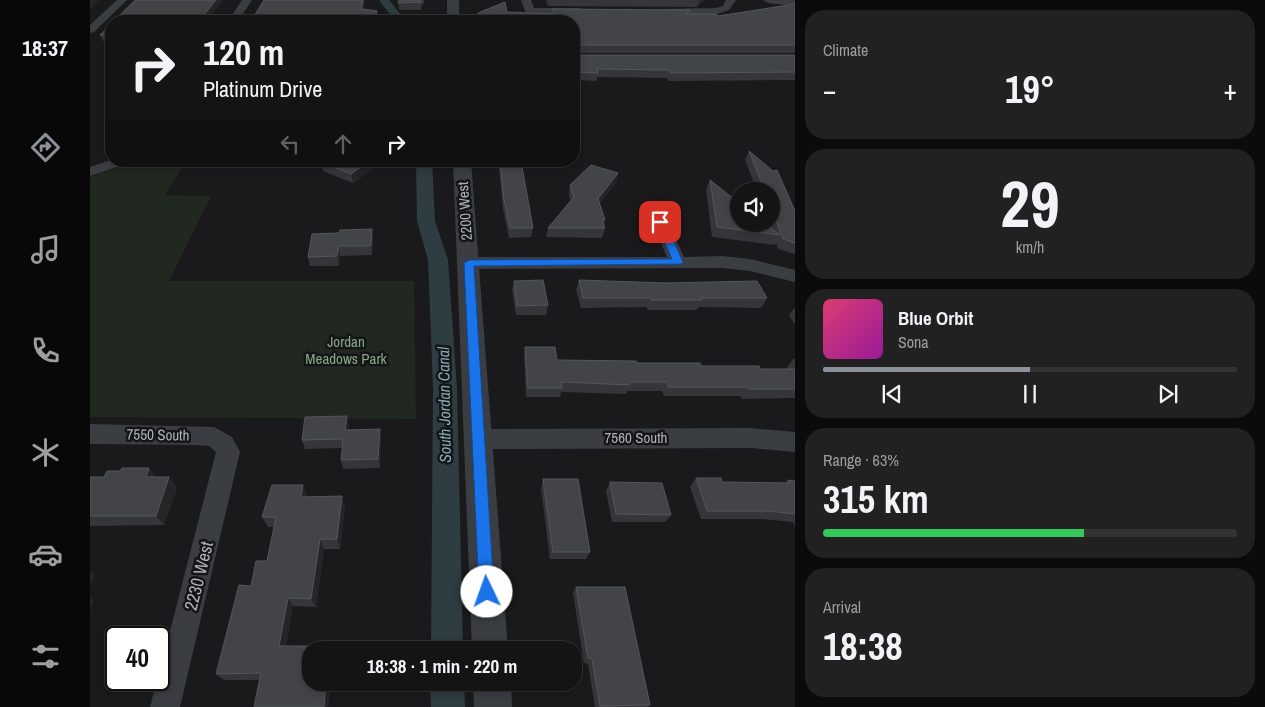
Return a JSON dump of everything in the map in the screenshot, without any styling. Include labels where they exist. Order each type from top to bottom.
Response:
[{"type":"street","points":[[106,15],[122,0]]},
{"type":"street","points":[[237,15],[247,0]]},
{"type":"street","points":[[453,0],[453,15]]},
{"type":"street","points":[[526,0],[530,12],[590,12]]},
{"type":"street","points":[[649,12],[717,11],[726,8],[731,0]]},
{"type":"street","points":[[768,0],[795,3]]},
{"type":"street","points":[[90,30],[105,16]]},
{"type":"street","points":[[90,172],[105,167]]},
{"type":"street","name":"2200 West","points":[[462,167],[489,641]]},
{"type":"street","points":[[660,222],[678,262]]},
{"type":"street","points":[[469,263],[678,262],[750,265],[795,276]]},
{"type":"street","name":"7550 South","points":[[90,434],[194,435],[214,437],[224,444]]},
{"type":"street","name":"7560 South","points":[[478,439],[751,438],[795,442]]},
{"type":"street","name":"2230 West","points":[[164,707],[227,461],[228,452],[224,444]]},
{"type":"street","points":[[492,691],[493,707]]},
{"type":"green space","name":"Jordan Meadows Park","points":[[119,167],[182,167],[165,195],[211,196],[169,281],[414,281],[416,419],[90,417],[90,177]]},
{"type":"building","points":[[135,0],[216,0],[204,15],[120,15]]},
{"type":"building","points":[[264,0],[363,0],[361,11],[363,9],[377,11],[376,15],[255,15]]},
{"type":"building","points":[[399,0],[421,0],[421,2],[398,3]]},
{"type":"building","points":[[505,2],[507,12],[554,14],[552,9],[690,10],[686,14],[716,14],[718,16],[795,4],[795,45],[580,45],[580,15],[478,15],[478,13]]},
{"type":"building","points":[[580,55],[795,55],[795,72],[671,73],[669,70],[597,69],[598,73],[580,72]]},
{"type":"building","points":[[749,151],[773,171],[777,170],[795,211],[795,243],[783,239],[780,231],[780,182],[761,182]]},
{"type":"building","points":[[591,165],[618,173],[598,199],[605,220],[602,220],[605,228],[548,228],[574,197],[570,185]]},
{"type":"building","points":[[334,167],[361,167],[351,174]]},
{"type":"building","points":[[501,167],[522,167],[533,228],[510,228],[504,200]]},
{"type":"building","points":[[710,180],[730,196],[730,229],[717,227]]},
{"type":"building","points":[[372,229],[371,246],[339,246],[337,256],[308,257],[312,234],[339,233],[340,230]]},
{"type":"building","points":[[756,232],[776,232],[780,235]]},
{"type":"building","points":[[543,280],[548,305],[517,306],[514,281]]},
{"type":"building","points":[[579,280],[665,283],[757,281],[767,298],[651,300],[650,298],[583,298]]},
{"type":"building","points":[[525,347],[555,347],[557,360],[700,363],[701,366],[759,366],[760,369],[795,369],[795,389],[668,387],[667,382],[629,382],[630,385],[561,382],[562,388],[528,388]]},
{"type":"building","points":[[347,416],[345,430],[380,429],[378,459],[341,460],[343,439],[302,440],[305,417]]},
{"type":"building","points":[[122,468],[149,468],[146,477],[169,477],[156,516],[90,516],[90,477],[104,477],[107,471],[120,471]]},
{"type":"building","points":[[696,478],[721,478],[722,482],[789,483],[788,480],[795,481],[795,514],[769,511],[707,511]]},
{"type":"building","points":[[543,479],[578,479],[590,552],[553,552]]},
{"type":"building","points":[[610,482],[662,483],[671,515],[616,514]]},
{"type":"building","points":[[272,485],[303,485],[301,497],[342,496],[337,539],[320,539],[311,599],[288,598],[279,646],[302,646],[302,691],[325,691],[324,707],[254,707],[261,673],[216,674],[239,585],[251,586],[256,561],[267,561],[276,517],[262,517]]},
{"type":"building","points":[[576,587],[625,587],[650,705],[600,706],[592,659],[588,658]]},
{"type":"waterway","name":"South Jordan Canal","points":[[384,0],[396,15]]},
{"type":"waterway","name":"South Jordan Canal","points":[[424,167],[426,221],[438,260],[445,388],[447,641]]},
{"type":"waterway","name":"South Jordan Canal","points":[[447,691],[448,707]]},
{"type":"route","points":[[487,592],[469,263],[678,262],[660,222]]}]
